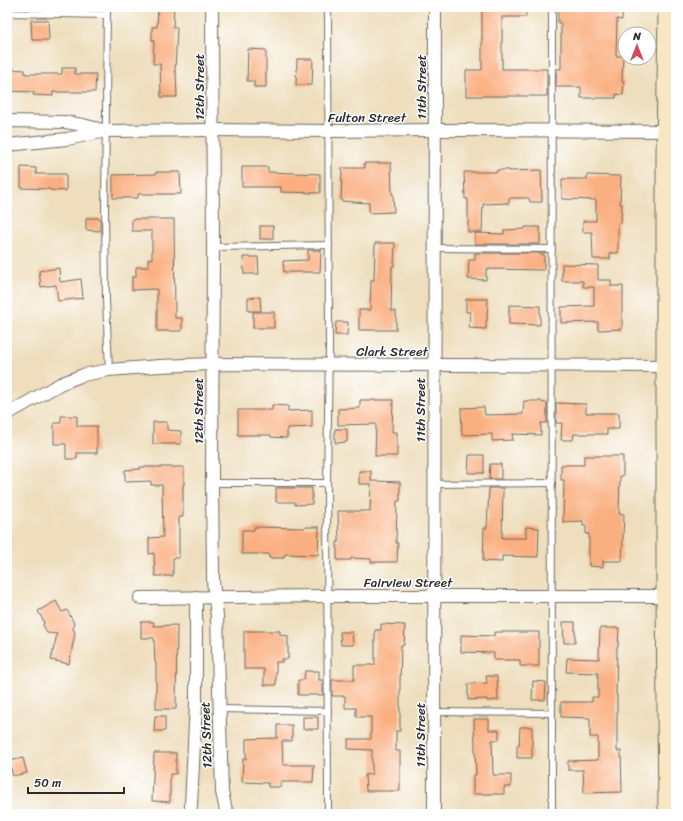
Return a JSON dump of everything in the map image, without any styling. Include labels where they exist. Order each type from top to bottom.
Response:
[{"type":"street","name":"12th Street","points":[[212,7],[213,581],[217,616],[222,792],[229,814]]},
{"type":"street","name":"11th Street","points":[[434,814],[435,7]]},
{"type":"street","points":[[667,7],[671,132],[671,596],[667,814]]},
{"type":"street","name":"Fulton Street","points":[[7,121],[65,122],[106,131]]},
{"type":"street","name":"Fulton Street","points":[[7,145],[67,139],[106,131],[435,130],[671,132]]},
{"type":"street","name":"Clark Street","points":[[7,414],[60,384],[83,375],[109,370],[159,366],[213,364],[671,366]]},
{"type":"street","name":"Fairview Street","points":[[140,598],[327,596],[671,596]]},
{"type":"street","name":"12th Street","points":[[191,806],[196,703],[196,597]]},
{"type":"lane","points":[[107,7],[105,226],[109,370]]},
{"type":"lane","points":[[328,7],[328,814]]},
{"type":"lane","points":[[552,7],[552,814]]},
{"type":"lane","points":[[7,13],[107,15]]},
{"type":"lane","points":[[213,247],[329,245]]},
{"type":"lane","points":[[435,248],[552,249]]},
{"type":"lane","points":[[212,483],[327,483]]},
{"type":"lane","points":[[434,484],[552,483]]},
{"type":"lane","points":[[220,708],[328,711]]},
{"type":"lane","points":[[434,712],[552,713]]},
{"type":"green space","points":[[673,7],[676,7],[676,117],[673,111]]},
{"type":"green space","points":[[676,145],[676,351],[673,346],[673,152]]},
{"type":"green space","points":[[675,378],[676,584],[673,580],[673,385]]},
{"type":"green space","points":[[676,609],[676,808],[674,806],[673,614]]},
{"type":"building","points":[[158,7],[174,7],[173,27],[177,27],[175,72],[177,97],[161,97],[160,64],[153,64],[154,41],[152,41],[152,27],[157,27]]},
{"type":"building","points":[[482,7],[526,7],[526,17],[502,17],[502,69],[547,69],[547,96],[466,96],[466,70],[482,70]]},
{"type":"building","points":[[558,7],[623,7],[622,20],[617,19],[616,56],[617,66],[623,66],[623,95],[616,94],[616,98],[581,98],[581,87],[556,87],[556,69],[561,69],[561,23],[558,23]]},
{"type":"building","points":[[31,20],[48,20],[49,40],[32,40]]},
{"type":"building","points":[[248,49],[266,50],[266,87],[254,87],[254,81],[247,81]]},
{"type":"building","points":[[297,59],[313,59],[312,85],[296,85]]},
{"type":"building","points":[[62,68],[75,68],[75,74],[96,74],[95,92],[53,92],[53,96],[33,95],[34,92],[7,91],[7,69],[25,70],[25,74],[62,74]]},
{"type":"building","points":[[364,163],[391,163],[394,212],[369,213],[369,203],[341,201],[342,168],[365,168]]},
{"type":"building","points":[[21,167],[36,168],[36,174],[66,174],[66,191],[21,188]]},
{"type":"building","points":[[242,167],[268,167],[268,172],[320,174],[320,193],[281,192],[281,187],[242,187]]},
{"type":"building","points":[[497,170],[541,170],[542,202],[530,202],[529,198],[509,198],[509,203],[483,204],[482,232],[468,232],[468,199],[465,199],[464,172],[497,172]]},
{"type":"building","points":[[156,172],[180,172],[181,194],[138,194],[138,198],[113,198],[113,175],[156,174]]},
{"type":"building","points":[[587,175],[621,176],[620,204],[622,204],[621,223],[618,223],[618,253],[610,253],[610,259],[593,259],[592,232],[583,232],[583,221],[596,221],[596,200],[562,199],[562,179],[587,179]]},
{"type":"building","points":[[86,218],[100,218],[100,231],[86,230]]},
{"type":"building","points":[[132,219],[174,219],[175,318],[182,318],[182,331],[157,331],[157,289],[132,290],[132,277],[136,277],[136,267],[148,267],[148,259],[152,259],[152,231],[132,231]]},
{"type":"building","points":[[260,226],[273,226],[273,239],[260,239]]},
{"type":"building","points":[[525,227],[540,227],[540,244],[475,244],[475,233],[504,234],[504,230],[525,229]]},
{"type":"building","points":[[375,243],[395,243],[394,266],[392,266],[391,311],[396,311],[396,330],[359,330],[359,310],[370,310],[371,280],[374,280]]},
{"type":"building","points":[[308,250],[321,250],[320,272],[284,272],[283,261],[308,260]]},
{"type":"building","points":[[475,253],[540,253],[544,254],[544,270],[486,269],[486,280],[468,279],[469,260],[475,260]]},
{"type":"building","points":[[243,257],[258,257],[259,274],[244,274]]},
{"type":"building","points":[[562,264],[598,265],[598,280],[611,280],[611,286],[623,286],[622,329],[598,330],[598,322],[561,323],[561,307],[594,306],[594,287],[583,287],[583,281],[562,281]]},
{"type":"building","points":[[59,268],[60,282],[81,279],[83,298],[58,301],[56,285],[41,287],[39,271]]},
{"type":"building","points":[[260,297],[261,311],[248,311],[248,298]]},
{"type":"building","points":[[466,299],[488,299],[486,329],[469,328],[470,312],[466,312]]},
{"type":"building","points":[[509,305],[540,306],[540,325],[509,324]]},
{"type":"building","points":[[253,312],[274,312],[274,328],[253,328]]},
{"type":"building","points":[[336,322],[348,322],[347,335],[335,335]]},
{"type":"building","points":[[360,400],[393,400],[392,432],[397,432],[397,456],[375,456],[376,424],[338,425],[338,409],[360,408]]},
{"type":"building","points":[[524,401],[541,401],[547,403],[547,423],[541,423],[541,435],[512,434],[513,440],[492,441],[492,434],[462,435],[461,408],[484,407],[485,415],[523,414]]},
{"type":"building","points":[[556,403],[586,404],[586,413],[619,413],[619,429],[607,429],[607,434],[574,434],[573,440],[561,440],[562,423],[556,423]]},
{"type":"building","points":[[272,405],[288,406],[288,411],[312,410],[312,427],[287,428],[287,438],[271,437],[271,435],[238,435],[238,410],[272,410]]},
{"type":"building","points":[[61,416],[77,416],[77,426],[97,426],[97,453],[77,453],[77,459],[66,459],[66,444],[54,444],[54,423],[61,423]]},
{"type":"building","points":[[153,422],[167,422],[167,430],[181,431],[181,444],[153,444]]},
{"type":"building","points":[[335,429],[347,429],[347,442],[335,443]]},
{"type":"building","points":[[469,455],[484,455],[484,473],[468,473]]},
{"type":"building","points":[[584,456],[623,456],[623,476],[620,476],[619,514],[624,514],[622,561],[603,561],[603,567],[589,566],[589,534],[586,534],[586,526],[583,526],[583,521],[563,522],[564,480],[561,480],[561,465],[584,465]]},
{"type":"building","points":[[490,464],[501,464],[501,479],[489,479]]},
{"type":"building","points":[[140,467],[184,467],[183,517],[179,517],[179,558],[173,558],[173,576],[155,576],[154,553],[149,554],[149,538],[163,537],[162,485],[151,485],[151,481],[125,482],[125,470],[140,469]]},
{"type":"building","points":[[359,471],[371,471],[371,481],[400,482],[400,501],[397,501],[397,562],[371,562],[371,559],[351,558],[351,560],[337,560],[337,542],[339,542],[338,511],[370,511],[371,484],[359,484]]},
{"type":"building","points":[[276,488],[312,488],[312,504],[295,505],[295,502],[276,502]]},
{"type":"building","points":[[489,488],[503,488],[502,538],[526,538],[526,527],[539,528],[538,557],[502,556],[502,562],[483,561],[484,528],[487,528]]},
{"type":"building","points":[[254,527],[319,527],[318,555],[285,554],[284,558],[269,558],[269,554],[242,554],[242,530],[254,530]]},
{"type":"building","points":[[56,601],[62,612],[67,610],[74,623],[73,628],[75,633],[69,664],[51,660],[57,634],[47,633],[43,625],[44,622],[38,611]]},
{"type":"building","points":[[141,622],[154,622],[153,626],[177,625],[176,709],[156,709],[156,663],[154,638],[141,638]]},
{"type":"building","points":[[563,622],[575,622],[575,643],[564,643]]},
{"type":"building","points":[[381,624],[405,625],[404,645],[401,645],[400,731],[396,731],[396,751],[400,751],[400,791],[366,791],[365,775],[372,774],[372,750],[348,749],[348,739],[371,739],[371,717],[356,717],[356,708],[345,708],[345,696],[332,696],[332,680],[354,680],[354,665],[375,665],[375,630],[381,630]]},
{"type":"building","points":[[600,628],[619,628],[616,695],[617,751],[621,751],[622,792],[584,793],[583,770],[568,770],[568,761],[598,760],[598,737],[590,737],[590,718],[561,717],[561,702],[592,702],[592,697],[598,697],[598,673],[566,672],[567,658],[599,659]]},
{"type":"building","points":[[244,631],[280,631],[280,635],[288,636],[288,659],[282,659],[282,662],[276,662],[276,685],[264,685],[264,669],[244,669]]},
{"type":"building","points":[[340,632],[352,632],[353,645],[341,645]]},
{"type":"building","points":[[494,632],[539,632],[539,666],[520,666],[520,660],[494,660],[494,653],[461,652],[461,635],[494,636]]},
{"type":"building","points":[[305,671],[319,671],[319,680],[323,680],[323,695],[298,695],[298,680],[304,680]]},
{"type":"building","points":[[486,676],[497,676],[498,700],[468,700],[468,684],[487,683]]},
{"type":"building","points":[[533,681],[546,682],[545,700],[532,700]]},
{"type":"building","points":[[155,716],[165,716],[165,731],[154,731]]},
{"type":"building","points":[[303,717],[318,717],[318,729],[303,729]]},
{"type":"building","points":[[474,719],[489,719],[489,730],[499,730],[499,740],[492,740],[493,775],[511,775],[511,787],[504,787],[504,794],[473,794],[473,775],[476,775]]},
{"type":"building","points":[[277,725],[292,725],[292,741],[282,741],[283,765],[314,765],[313,782],[281,782],[281,787],[268,787],[268,783],[242,782],[243,759],[246,759],[246,739],[277,738]]},
{"type":"building","points":[[520,727],[532,727],[532,758],[517,758],[517,745],[519,746]]},
{"type":"building","points":[[154,753],[176,753],[176,774],[170,774],[170,802],[152,801]]},
{"type":"building","points":[[23,758],[27,773],[13,776],[9,761]]}]
